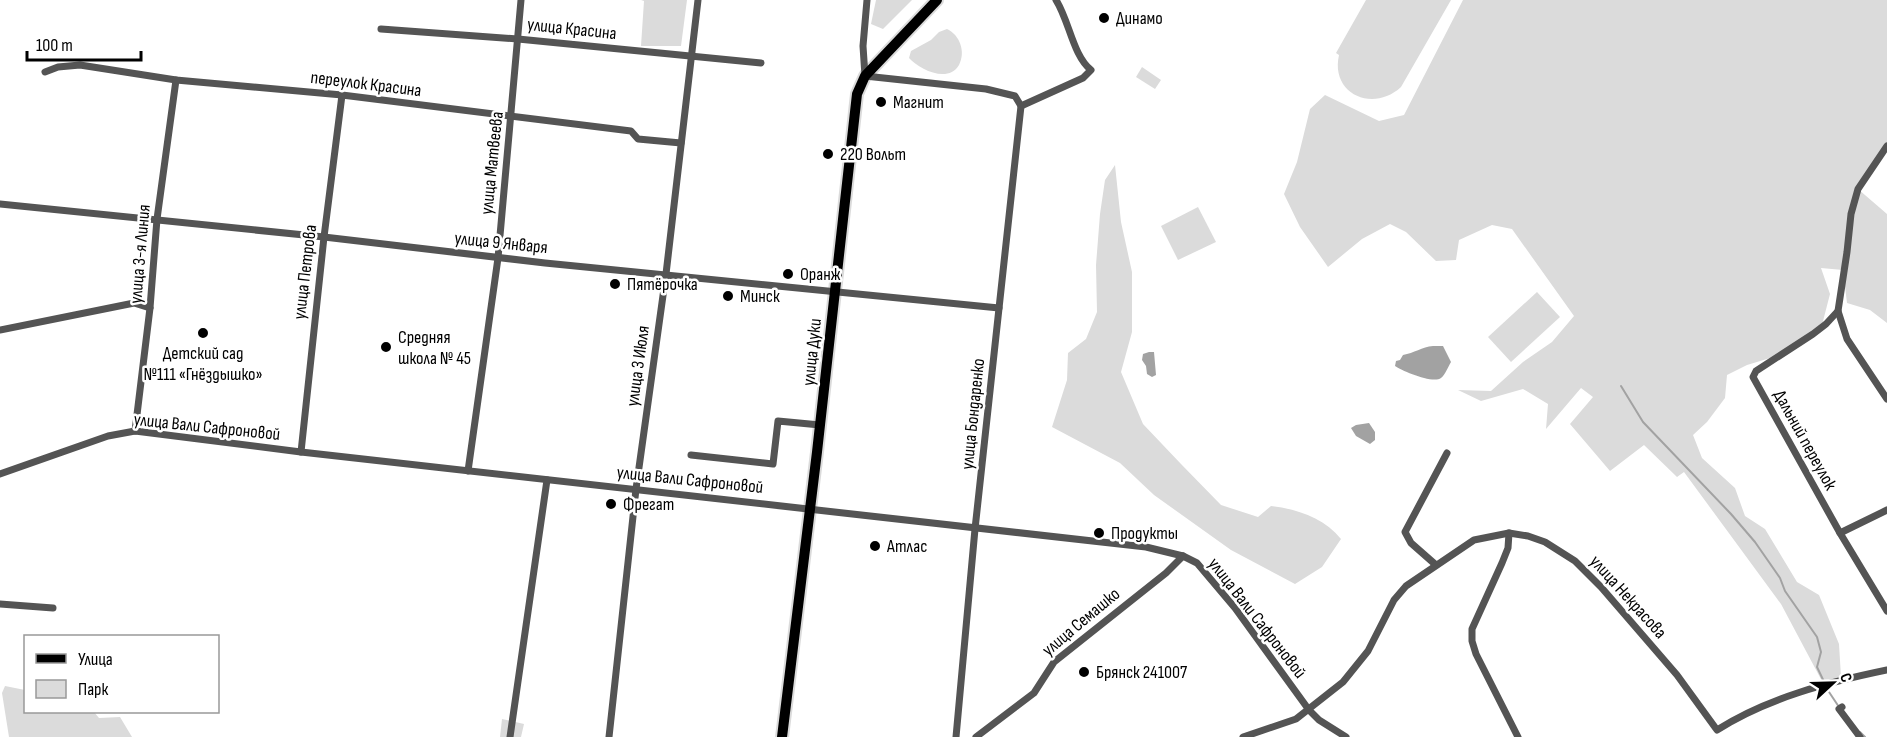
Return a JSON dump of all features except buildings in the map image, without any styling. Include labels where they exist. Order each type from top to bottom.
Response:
[{"type":"main road","name":"улица Дуки","points":[[782,737],[857,94],[865,76],[937,0]]},
{"type":"street","name":"улица Матвеева","points":[[468,471],[498,258],[521,0]]},
{"type":"street","name":"улица 3 Июля","points":[[609,737],[636,489],[666,274],[698,0]]},
{"type":"street","points":[[867,0],[863,46],[865,76],[986,89],[1015,96],[1021,106],[1083,78],[1091,70],[1083,64],[1056,0]]},
{"type":"street","name":"улица Красина","points":[[381,29],[518,39],[761,63]]},
{"type":"street","name":"переулок Красина","points":[[45,72],[58,67],[80,65],[176,80],[342,95],[631,131],[638,139],[681,143]]},
{"type":"street","name":"улица 3-я Линия","points":[[135,431],[150,308],[157,219],[176,80]]},
{"type":"street","name":"улица Петрова","points":[[301,452],[342,95]]},
{"type":"street","name":"улица Бондаренко","points":[[956,737],[975,529],[1021,106]]},
{"type":"street","points":[[1887,147],[1858,189],[1851,214],[1838,310],[1847,339],[1887,399]]},
{"type":"street","name":"улица 9 Января","points":[[0,204],[324,237],[498,258],[999,308]]},
{"type":"street","points":[[0,330],[134,303],[150,308]]},
{"type":"street","name":"Дальний переулок","points":[[1838,310],[1814,334],[1756,371],[1753,377],[1840,533],[1887,611]]},
{"type":"street","points":[[691,455],[773,464],[778,421],[820,425]]},
{"type":"street","name":"улица Вали Сафроновой","points":[[0,474],[108,436],[135,431],[975,529],[1137,545],[1183,556],[1197,563],[1235,608],[1309,710],[1319,720],[1346,737]]},
{"type":"street","points":[[1436,564],[1411,543],[1405,532],[1447,453]]},
{"type":"street","points":[[510,737],[547,480]]},
{"type":"street","points":[[1840,533],[1887,510]]},
{"type":"street","points":[[1509,533],[1508,548],[1472,629],[1472,641],[1476,654],[1518,737]]},
{"type":"street","name":"улица Некрасова","points":[[1244,737],[1296,719],[1332,692],[1354,670],[1368,651],[1394,600],[1406,586],[1474,540],[1509,533],[1545,542],[1575,561],[1601,587],[1677,675],[1717,730],[1769,704],[1831,683],[1887,670]]},
{"type":"street","name":"улица Семашко","points":[[976,737],[1034,693],[1054,662],[1166,573],[1183,556]]},
{"type":"street","points":[[0,604],[53,608]]},
{"type":"street","points":[[1841,708],[1860,737]]},
{"type":"green space","points":[[641,0],[687,0],[681,46],[641,46],[644,1]]},
{"type":"green space","points":[[876,0],[912,0],[883,29],[871,24]]},
{"type":"green space","points":[[1366,0],[1451,0],[1401,87],[1390,95],[1367,99],[1347,89],[1341,80],[1338,69],[1339,55],[1336,53]]},
{"type":"green space","points":[[1463,0],[1887,0],[1887,146],[1858,189],[1887,214],[1887,323],[1870,310],[1847,303],[1843,270],[1821,268],[1830,294],[1822,325],[1783,354],[1747,365],[1727,375],[1725,398],[1707,422],[1693,435],[1702,458],[1735,488],[1745,516],[1765,529],[1797,582],[1819,595],[1839,644],[1841,677],[1823,683],[1781,604],[1684,472],[1677,477],[1644,445],[1610,471],[1570,424],[1593,397],[1581,388],[1546,429],[1548,404],[1523,389],[1481,401],[1458,390],[1491,391],[1523,362],[1552,342],[1574,316],[1512,229],[1492,225],[1459,240],[1456,260],[1436,261],[1406,232],[1390,224],[1362,239],[1328,267],[1300,227],[1284,194],[1297,162],[1310,109],[1325,95],[1379,121],[1404,115]]},
{"type":"green space","points":[[947,29],[955,35],[962,49],[961,60],[954,71],[934,73],[909,58],[911,51]]},
{"type":"green space","points":[[1142,67],[1161,80],[1155,89],[1136,77]]},
{"type":"green space","points":[[1115,165],[1121,222],[1132,272],[1132,332],[1121,372],[1143,424],[1221,505],[1258,517],[1271,506],[1291,509],[1327,525],[1341,539],[1322,567],[1295,584],[1231,550],[1154,495],[1120,463],[1052,427],[1067,380],[1068,353],[1086,339],[1097,312],[1096,265],[1100,214],[1105,180]]},
{"type":"green space","points":[[1198,207],[1216,242],[1178,260],[1161,226]]},
{"type":"green space","points":[[1537,292],[1560,317],[1511,362],[1488,337]]},
{"type":"green space","points":[[5,686],[24,690],[24,713],[95,713],[99,718],[120,717],[132,737],[9,737],[2,693]]},
{"type":"green space","points":[[502,719],[524,724],[521,737],[500,737]]},
{"type":"shaded area","points":[[1433,346],[1443,346],[1451,362],[1441,378],[1425,378],[1395,366],[1396,361],[1400,360],[1403,355]]},
{"type":"shaded area","points":[[1154,352],[1156,375],[1152,377],[1147,374],[1142,360],[1143,354]]},
{"type":"shaded area","points":[[1369,423],[1375,432],[1375,440],[1370,444],[1356,436],[1351,428]]},
{"type":"waterway","points":[[1621,386],[1643,422],[1731,514],[1755,542],[1780,578],[1785,591],[1817,637],[1821,652],[1817,667],[1827,688]]},
{"type":"waterway","points":[[1829,692],[1839,707]]},
{"type":"waterway","points":[[1860,732],[1865,737]]},
{"type":"place","name":"Динамо","points":[[1104,18]]},
{"type":"place","name":"Магнит","points":[[881,102]]},
{"type":"place","name":"220 Вольт","points":[[828,154]]},
{"type":"place","name":"Оранж","points":[[788,274]]},
{"type":"place","name":"Пятёрочка","points":[[615,284]]},
{"type":"place","name":"Минск","points":[[728,296]]},
{"type":"place","name":"Детский сад №111 «Гнёздышко»","points":[[203,333]]},
{"type":"place","name":"Средняя школа № 45","points":[[386,347]]},
{"type":"place","name":"Фрегат","points":[[611,504]]},
{"type":"place","name":"Продукты","points":[[1099,533]]},
{"type":"place","name":"Атлас","points":[[875,546]]},
{"type":"place","name":"Брянск 241007","points":[[1084,672]]}]
